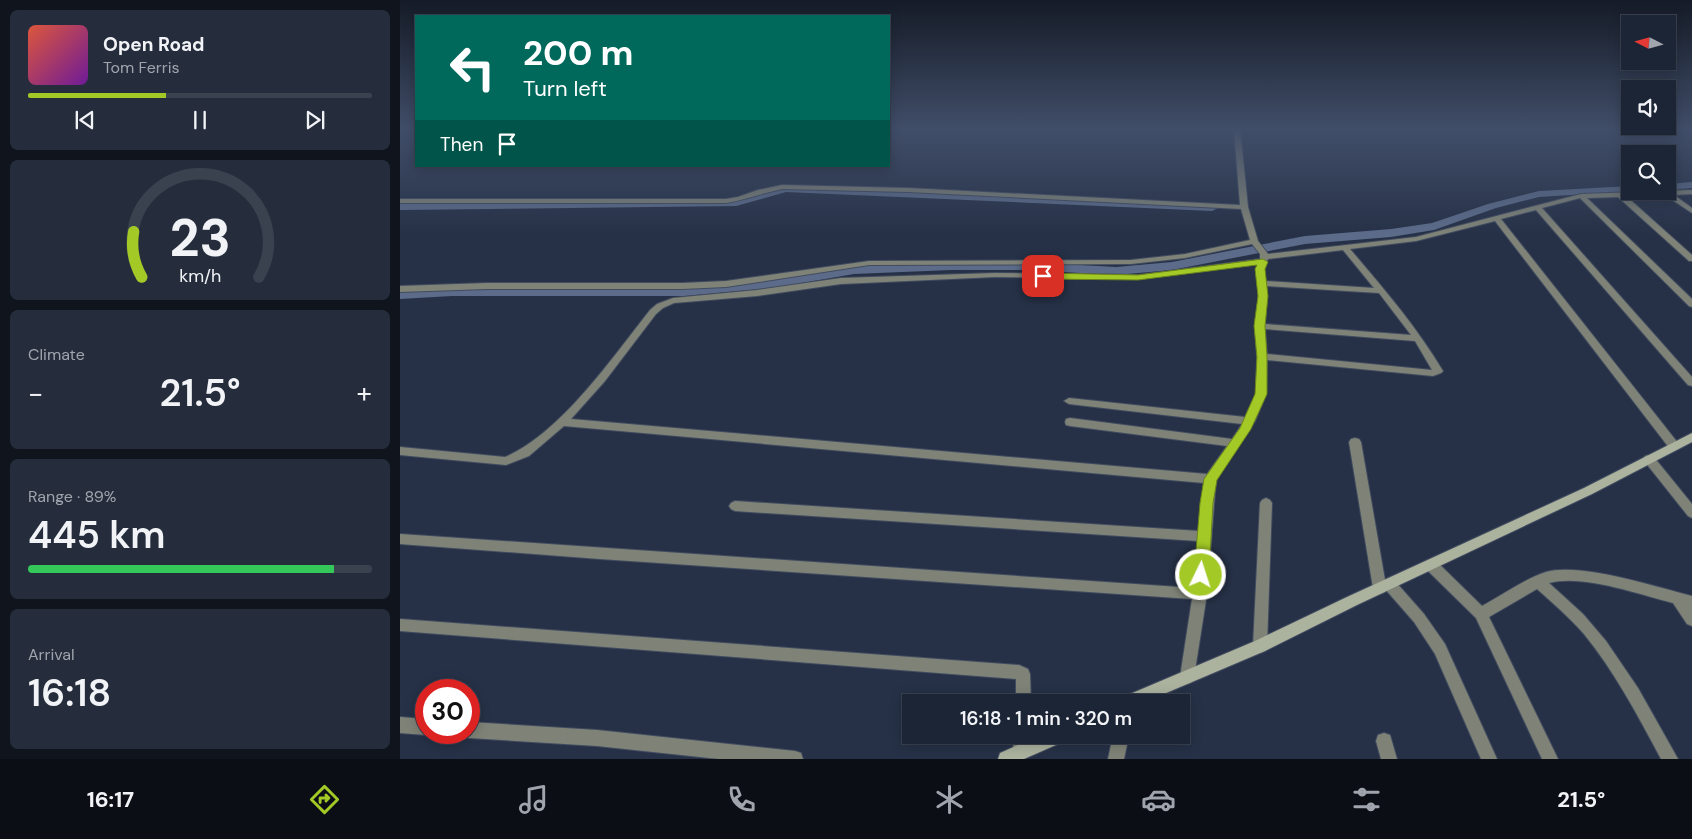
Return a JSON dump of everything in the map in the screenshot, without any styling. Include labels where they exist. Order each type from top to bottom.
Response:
[{"type":"main road","points":[[1147,694],[1260,646],[1384,586],[1431,566],[1588,491],[1692,437]]},
{"type":"main road","points":[[1006,759],[1038,744]]},
{"type":"street","points":[[1240,164],[1244,207],[1255,243],[1264,258]]},
{"type":"street","points":[[400,201],[726,201],[782,187],[917,190],[1244,207]]},
{"type":"street","points":[[1676,193],[1692,192]]},
{"type":"street","points":[[400,451],[506,461],[525,453],[562,422],[601,379],[654,312],[660,306],[673,301],[877,278],[995,275],[1138,278],[1264,258],[1416,238],[1497,219],[1581,196],[1619,194],[1692,259]]},
{"type":"street","points":[[1581,196],[1692,304]]},
{"type":"street","points":[[1676,199],[1692,210]]},
{"type":"street","points":[[1537,207],[1692,383]]},
{"type":"street","points":[[1497,219],[1674,446]]},
{"type":"street","points":[[400,288],[726,284],[878,262],[1140,261],[1185,256],[1255,243]]},
{"type":"street","points":[[1262,357],[1437,373],[1438,369],[1418,338],[1345,248]]},
{"type":"street","points":[[1187,677],[1200,594],[1210,479],[1250,421],[1261,394],[1262,357],[1260,326],[1263,306],[1260,269],[1264,258]]},
{"type":"street","points":[[1262,283],[1381,291]]},
{"type":"street","points":[[1260,326],[1418,338]]},
{"type":"street","points":[[1070,401],[1250,421]]},
{"type":"street","points":[[562,422],[1210,479]]},
{"type":"street","points":[[1070,422],[1235,443]]},
{"type":"street","points":[[1355,442],[1384,586],[1419,618],[1440,649],[1489,759]]},
{"type":"street","points":[[1649,459],[1692,513]]},
{"type":"street","points":[[1260,646],[1266,503]]},
{"type":"street","points":[[735,506],[1204,536]]},
{"type":"street","points":[[400,539],[581,553],[1200,594]]},
{"type":"street","points":[[1431,566],[1481,614],[1550,759]]},
{"type":"street","points":[[1481,614],[1549,577],[1562,575],[1579,576],[1692,602]]},
{"type":"street","points":[[1540,582],[1589,630],[1620,673],[1670,759]]},
{"type":"street","points":[[1677,598],[1692,620]]},
{"type":"street","points":[[400,625],[1019,672],[1023,674],[1024,694]]},
{"type":"street","points":[[400,725],[415,726]]},
{"type":"street","points":[[480,731],[597,738],[796,759]]},
{"type":"street","points":[[1384,741],[1389,759]]},
{"type":"street","points":[[1021,744],[1021,751]]},
{"type":"street","points":[[1116,759],[1119,744]]},
{"type":"waterway","points":[[1676,186],[1692,185]]},
{"type":"waterway","points":[[400,207],[736,203],[755,196],[786,189],[1212,208]]},
{"type":"waterway","points":[[400,295],[452,292],[685,292],[773,284],[854,270],[951,266],[1026,266],[1116,271],[1172,266],[1305,240],[1391,233],[1434,226],[1492,206],[1539,194],[1621,189]]},
{"type":"route","points":[[1043,276],[1138,278],[1263,262],[1260,265],[1263,296],[1260,326],[1262,357],[1261,394],[1250,421],[1210,479],[1201,575]]}]
